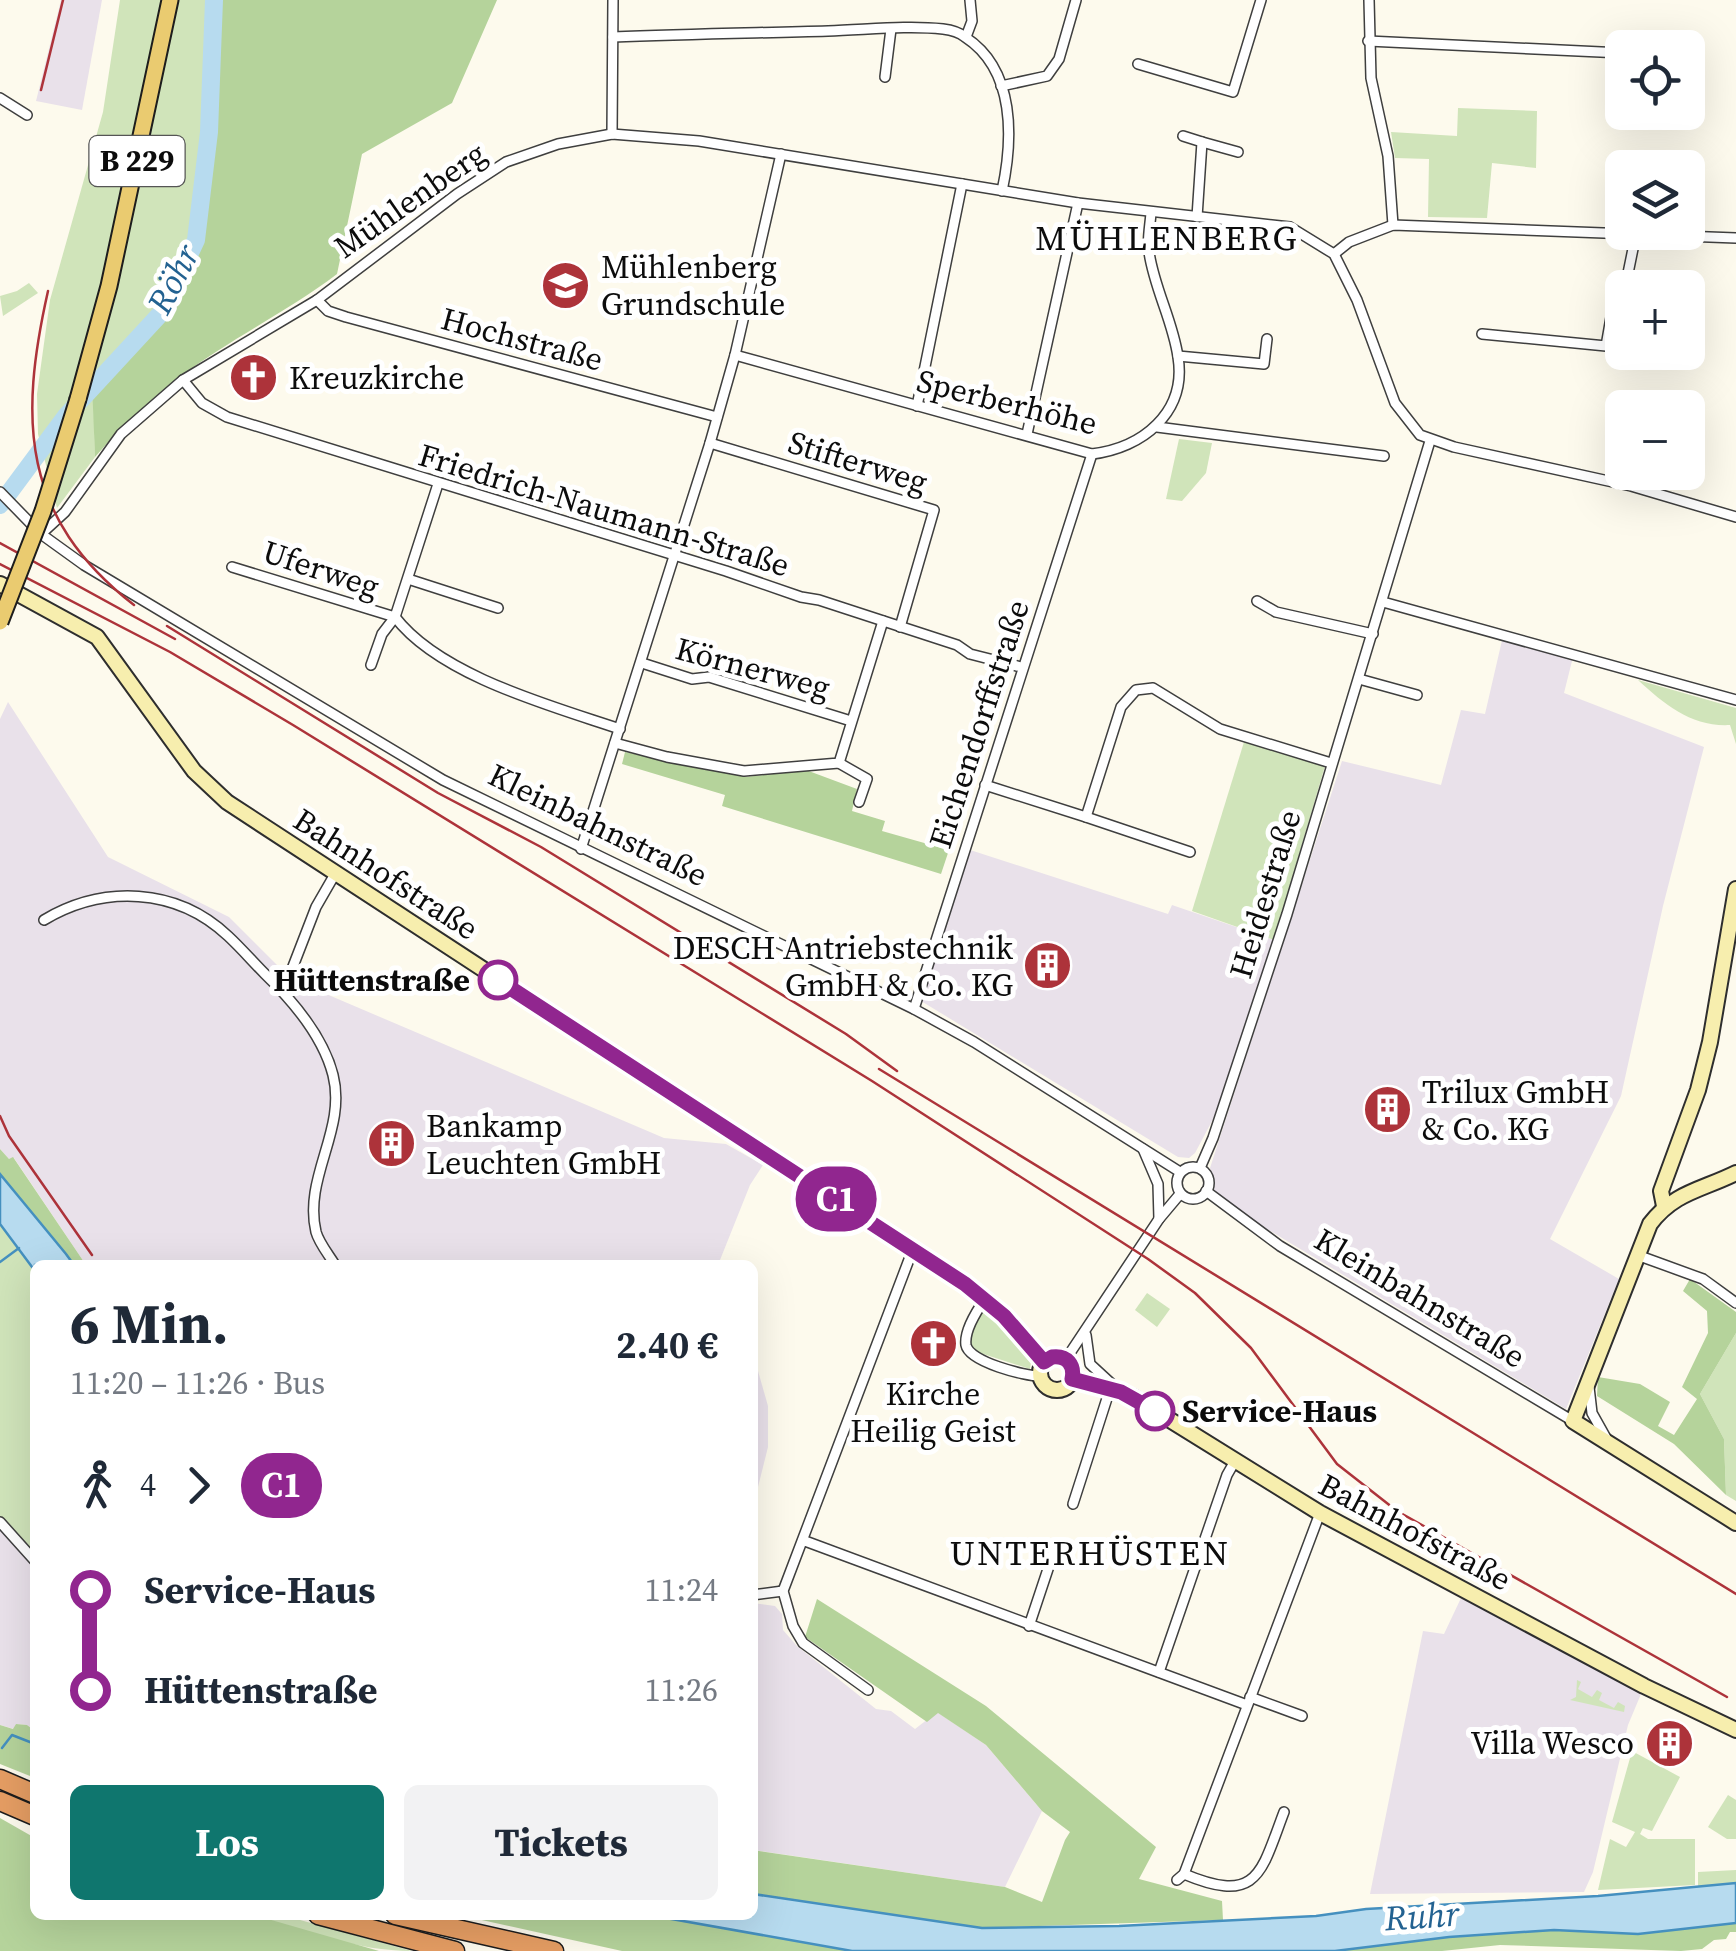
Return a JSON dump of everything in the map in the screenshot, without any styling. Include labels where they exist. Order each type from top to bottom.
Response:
[{"type":"highway","points":[[0,1779],[30,1792]]},
{"type":"highway","points":[[0,1801],[30,1814]]},
{"type":"highway","points":[[337,1920],[455,1951]]},
{"type":"highway","points":[[417,1920],[554,1951]]},
{"type":"main road","name":"B 229","points":[[0,622],[43,511],[88,368],[110,286],[170,0]]},
{"type":"street","points":[[612,134],[614,0]]},
{"type":"street","points":[[966,37],[972,21],[970,0]]},
{"type":"street","points":[[1001,86],[1047,76],[1059,59],[1076,0]]},
{"type":"street","points":[[1138,64],[1233,92],[1262,0]]},
{"type":"street","points":[[1369,0],[1371,78],[1388,156],[1393,225]]},
{"type":"street","points":[[613,36],[946,29],[966,37],[984,55],[1007,102],[1010,138],[1002,191]]},
{"type":"street","points":[[885,77],[890,30]]},
{"type":"street","points":[[1368,41],[1605,53]]},
{"type":"street","points":[[0,98],[27,115]]},
{"type":"street","name":"Mühlenberg","points":[[41,534],[66,512],[121,434],[183,380],[317,300],[441,205],[506,162],[558,144],[612,134],[699,141],[1078,203],[1290,228],[1334,254]]},
{"type":"street","points":[[1183,136],[1238,152]]},
{"type":"street","points":[[1197,217],[1202,142]]},
{"type":"street","points":[[581,849],[718,417],[781,154]]},
{"type":"street","points":[[917,406],[962,184]]},
{"type":"street","points":[[1028,434],[1078,203]]},
{"type":"street","points":[[1151,213],[1148,248],[1178,356],[1179,380],[1157,427],[1384,456]]},
{"type":"street","points":[[1605,233],[1393,225],[1349,242],[1334,254],[1347,276],[1394,403],[1407,423],[1430,440],[1631,486],[1736,516]]},
{"type":"street","points":[[1705,237],[1736,238]]},
{"type":"street","name":"Hochstraße","points":[[317,300],[328,311],[346,318],[718,417]]},
{"type":"street","points":[[1482,334],[1605,346]]},
{"type":"street","points":[[1178,356],[1264,364],[1267,338]]},
{"type":"street","name":"Sperberhöhe","points":[[735,355],[1092,454],[1124,448],[1157,427]]},
{"type":"street","name":"Friedrich-Naumann-Straße","points":[[183,380],[202,403],[227,416],[1021,667]]},
{"type":"street","name":"Heidestraße","points":[[1200,1168],[1284,922],[1430,440]]},
{"type":"street","name":"Stifterweg","points":[[710,443],[934,510],[900,627]]},
{"type":"street","name":"Eichendorffstraße","points":[[914,1008],[1092,454]]},
{"type":"street","name":"Uferweg","points":[[370,665],[408,580],[438,484]]},
{"type":"street","name":"Kleinbahnstraße","points":[[0,492],[28,523],[84,565],[394,753],[581,849],[914,1008],[1180,1172]]},
{"type":"street","name":"Uferweg","points":[[232,567],[394,617]]},
{"type":"street","points":[[408,580],[498,608]]},
{"type":"street","name":"Bahnhofstraße","points":[[1,585],[97,637],[205,784],[335,874],[984,1298],[1004,1316],[1042,1369],[1044,1384],[1053,1389],[1064,1388],[1072,1379],[1116,1391],[1320,1513],[1644,1686],[1736,1730]]},
{"type":"street","points":[[1257,601],[1276,612],[1373,634]]},
{"type":"street","points":[[1383,602],[1736,700]]},
{"type":"street","points":[[394,617],[428,648],[483,679],[620,729]]},
{"type":"street","points":[[839,763],[883,621]]},
{"type":"street","name":"Körnerweg","points":[[642,664],[692,679],[710,677],[851,721]]},
{"type":"street","points":[[1360,679],[1417,695]]},
{"type":"street","points":[[1086,817],[1122,707],[1131,694],[1144,688],[1160,690],[1220,729],[1330,762]]},
{"type":"street","points":[[616,743],[744,771],[839,763],[867,780],[860,802]]},
{"type":"street","points":[[985,784],[1190,852]]},
{"type":"street","points":[[280,988],[335,874]]},
{"type":"street","points":[[1664,1206],[1661,1191],[1698,1090],[1710,1042],[1736,889]]},
{"type":"street","points":[[44,920],[90,898],[128,895],[165,902],[191,911],[215,926],[280,988],[316,1038],[333,1076],[332,1129],[313,1190],[316,1234],[332,1260]]},
{"type":"street","points":[[1142,1146],[1158,1184],[1160,1219]]},
{"type":"street","points":[[1200,1168],[1208,1178],[1206,1192],[1192,1199],[1180,1194],[1176,1181],[1180,1172],[1200,1168]]},
{"type":"street","points":[[1573,1421],[1650,1224],[1664,1206],[1736,1174]]},
{"type":"street","name":"Kleinbahnstraße","points":[[1206,1192],[1280,1246],[1736,1523]]},
{"type":"street","points":[[1072,1379],[1072,1365],[1066,1359],[1180,1194]]},
{"type":"street","points":[[868,1690],[802,1644],[783,1592],[912,1250]]},
{"type":"street","points":[[1637,1255],[1703,1280],[1736,1303]]},
{"type":"street","name":"Bahnhofstraße","points":[[984,1298],[966,1346],[971,1354],[1022,1374],[1042,1369],[1052,1357],[1066,1359]]},
{"type":"street","points":[[1074,1504],[1116,1391],[1092,1369],[1086,1354],[1086,1332]]},
{"type":"street","points":[[1589,1380],[1592,1413],[1610,1444]]},
{"type":"street","points":[[1159,1672],[1235,1462]]},
{"type":"street","points":[[1284,1812],[1263,1868],[1245,1884],[1226,1887],[1181,1877],[1320,1513]]},
{"type":"street","points":[[0,1522],[30,1556]]},
{"type":"street","points":[[805,1541],[1159,1672],[1302,1716]]},
{"type":"street","points":[[1029,1626],[1055,1548]]},
{"type":"street","points":[[758,1594],[783,1592]]},
{"type":"shaded area","points":[[61,0],[102,0],[82,110],[36,101]]},
{"type":"shaded area","points":[[1503,636],[1573,657],[1564,693],[1704,747],[1663,906],[1621,1096],[1550,1239],[1619,1279],[1566,1409],[1242,1214],[1214,1190],[1210,1168],[1342,761],[1441,785],[1461,710],[1485,714]]},
{"type":"shaded area","points":[[8,702],[108,857],[229,917],[291,979],[664,1138],[726,1144],[763,1165],[750,1185],[720,1260],[83,1260],[14,1158],[9,1159],[0,1149],[0,719]]},
{"type":"shaded area","points":[[964,848],[1168,914],[1172,905],[1274,940],[1220,1106],[1189,1158],[1178,1157],[921,1001]]},
{"type":"shaded area","points":[[758,1371],[768,1406],[768,1447],[758,1487]]},
{"type":"shaded area","points":[[0,1529],[30,1562],[30,1727],[0,1725]]},
{"type":"shaded area","points":[[1461,1598],[1641,1694],[1628,1725],[1593,1872],[1584,1892],[1370,1894],[1423,1631],[1444,1634]]},
{"type":"shaded area","points":[[758,1604],[775,1606],[782,1614],[783,1630],[797,1646],[876,1709],[891,1711],[915,1729],[937,1712],[986,1745],[1042,1811],[1005,1887],[758,1851]]},
{"type":"green space","points":[[120,0],[217,0],[212,132],[199,241],[165,314],[93,384],[95,457],[57,508],[38,434],[37,394],[50,300],[103,112]]},
{"type":"green space","points":[[217,0],[497,0],[452,103],[362,154],[337,274],[180,377],[135,415],[95,457],[92,384],[165,314],[199,241],[212,132]]},
{"type":"green space","points":[[1458,108],[1537,111],[1536,168],[1492,163],[1487,218],[1428,217],[1429,159],[1395,158],[1391,132],[1457,136]]},
{"type":"green space","points":[[29,283],[38,293],[3,316],[0,296]]},
{"type":"green space","points":[[1179,439],[1212,443],[1206,473],[1182,501],[1166,499]]},
{"type":"green space","points":[[1638,680],[1736,708],[1736,744],[1730,725],[1691,718],[1669,706]]},
{"type":"green space","points":[[1244,742],[1325,766],[1274,940],[1192,911]]},
{"type":"green space","points":[[625,752],[746,777],[806,770],[857,789],[852,811],[885,821],[882,831],[949,850],[941,874],[722,806],[725,795],[622,764]]},
{"type":"green space","points":[[0,1149],[9,1159],[13,1157],[83,1260],[70,1260],[0,1174]]},
{"type":"green space","points":[[0,1223],[30,1264],[30,1549],[0,1516]]},
{"type":"green space","points":[[1690,1279],[1736,1312],[1736,1333],[1700,1394],[1724,1439],[1726,1495],[1674,1444],[1597,1396],[1598,1377],[1640,1384],[1670,1402],[1658,1426],[1674,1435],[1697,1399],[1682,1387],[1708,1333],[1707,1311],[1683,1291]]},
{"type":"green space","points":[[1147,1293],[1170,1309],[1157,1327],[1135,1310]]},
{"type":"green space","points":[[979,1312],[990,1312],[1031,1362],[1030,1369],[974,1351],[969,1341]]},
{"type":"green space","points":[[1736,1333],[1736,1501],[1726,1495],[1724,1439],[1700,1394]]},
{"type":"green space","points":[[817,1599],[986,1706],[1156,1847],[1139,1879],[1222,1901],[1223,1920],[982,1928],[758,1895],[758,1851],[1005,1887],[1042,1902],[1070,1832],[1042,1811],[986,1745],[938,1713],[927,1722],[805,1637]]},
{"type":"green space","points":[[1577,1680],[1581,1682],[1578,1689],[1592,1697],[1597,1690],[1602,1693],[1599,1700],[1614,1708],[1618,1702],[1625,1706],[1624,1712],[1570,1700],[1576,1697]]},
{"type":"green space","points":[[16,1724],[30,1727],[30,1776],[0,1764],[0,1725],[13,1729]]},
{"type":"green space","points":[[1632,1751],[1680,1777],[1652,1831],[1643,1828],[1640,1834],[1648,1839],[1695,1839],[1695,1885],[1598,1890],[1610,1839],[1626,1847],[1635,1832],[1612,1822]]},
{"type":"green space","points":[[1728,1795],[1736,1800],[1736,1839],[1727,1839],[1708,1827]]},
{"type":"green space","points":[[0,1818],[30,1835],[30,1920],[271,1920],[379,1951],[0,1951]]},
{"type":"green space","points":[[1736,1870],[1736,1883],[1698,1888],[1698,1872]]},
{"type":"green space","points":[[270,1920],[300,1920],[412,1951],[352,1944]]},
{"type":"green space","points":[[482,1920],[677,1920],[852,1951],[622,1951]]},
{"type":"green space","points":[[1736,1923],[1736,1932],[1730,1932],[1726,1939],[1714,1940],[1702,1949],[1681,1951],[1500,1945],[1442,1951],[1335,1951],[1449,1937],[1554,1930],[1638,1934]]},
{"type":"water","points":[[0,1174],[70,1260],[30,1260],[30,1264],[0,1224]]},
{"type":"water","name":"Ruhr","points":[[1736,1883],[1736,1923],[1638,1934],[1554,1930],[1449,1937],[1335,1951],[852,1951],[677,1920],[758,1920],[758,1895],[982,1928],[1316,1916],[1366,1909],[1598,1896]]},
{"type":"waterway","name":"Röhr","points":[[0,505],[66,416],[163,311],[196,240],[209,132],[214,0]]},
{"type":"waterway","points":[[0,1262],[19,1248]]},
{"type":"waterway","points":[[2,1748],[12,1735],[30,1742]]},
{"type":"railway","points":[[41,90],[63,0]]},
{"type":"railway","points":[[48,291],[33,382],[38,463],[49,501],[69,537],[97,572],[134,605]]},
{"type":"railway","points":[[0,543],[175,639]]},
{"type":"railway","points":[[0,564],[170,652],[293,725],[872,1081],[1148,1259],[1195,1293],[1251,1348],[1337,1464],[1397,1511],[1727,1697]]},
{"type":"railway","points":[[167,626],[438,793],[541,847],[846,1034],[897,1071]]},
{"type":"railway","points":[[879,1069],[1736,1594]]},
{"type":"railway","points":[[0,1116],[9,1136],[92,1255]]},
{"type":"bus line","name":"C1","points":[[498,980],[965,1284],[1004,1316],[1044,1362],[1052,1357],[1066,1359],[1072,1365],[1072,1379],[1121,1392],[1155,1411]]},
{"type":"place","name":"Mühlenberg Grundschule","points":[[566,285]]},
{"type":"place","name":"Kreuzkirche","points":[[254,378]]},
{"type":"place","name":"DESCH Antriebstechnik GmbH & Co. KG","points":[[1048,966]]},
{"type":"place","name":"Hüttenstraße","points":[[498,980]]},
{"type":"place","name":"Trilux GmbH & Co. KG","points":[[1387,1110]]},
{"type":"place","name":"Bankamp Leuchten GmbH","points":[[391,1144]]},
{"type":"place","name":"Kirche Heilig Geist","points":[[933,1344]]},
{"type":"place","name":"Service-Haus","points":[[1155,1411]]},
{"type":"place","name":"Villa Wesco","points":[[1669,1743]]},
{"type":"district","name":"MÜHLENBERG","points":[[1167,238]]},
{"type":"district","name":"UNTERHÜSTEN","points":[[1090,1553]]}]
